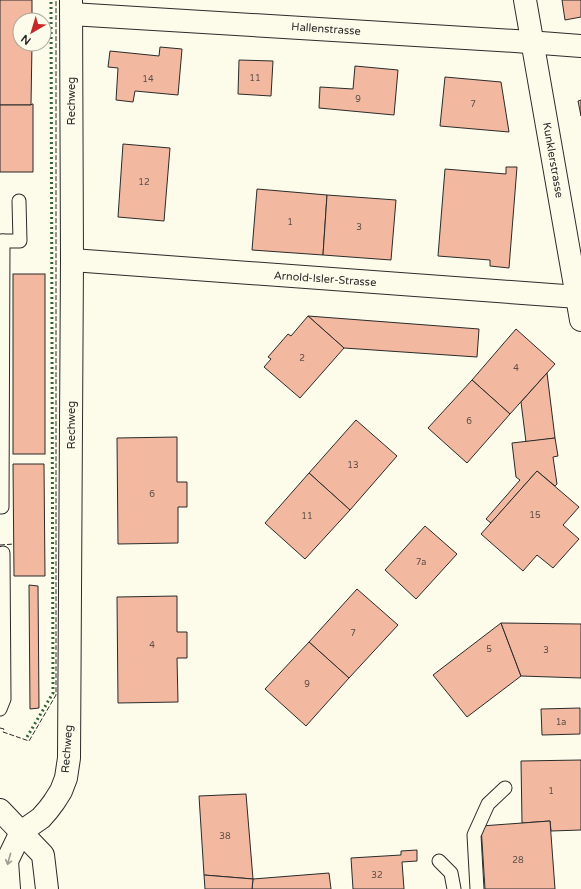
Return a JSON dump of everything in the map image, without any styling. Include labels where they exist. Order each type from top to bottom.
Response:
[{"type":"street","name":"Kunklerstrasse","points":[[525,0],[581,320]]},
{"type":"street","name":"Hallenstrasse","points":[[71,7],[581,46]]},
{"type":"street","name":"Rechweg","points":[[9,889],[7,861],[21,832],[41,818],[61,791],[66,778],[69,758],[72,260],[71,7]]},
{"type":"street","name":"Arnold-Isler-Strasse","points":[[72,260],[578,297]]},
{"type":"street","points":[[0,810],[43,855],[47,889]]},
{"type":"lane","points":[[0,507],[2,507],[1,241],[20,241],[19,201]]},
{"type":"lane","points":[[0,709],[4,699],[3,553]]},
{"type":"lane","points":[[477,889],[474,835],[488,804],[505,788]]},
{"type":"lane","points":[[439,861],[451,873],[454,889]]},
{"type":"building","points":[[0,0],[32,0],[32,12],[12,12],[12,52],[32,52],[31,105],[0,105]]},
{"type":"building","points":[[562,0],[581,0],[581,17],[565,20]]},
{"type":"building","points":[[160,47],[182,49],[178,95],[135,91],[133,102],[116,100],[118,68],[108,67],[110,51],[159,56]]},
{"type":"building","points":[[239,60],[273,61],[271,96],[238,94]]},
{"type":"building","points":[[355,66],[398,70],[394,115],[319,108],[320,87],[353,89]]},
{"type":"building","points":[[445,77],[501,82],[509,132],[440,126]]},
{"type":"building","points":[[581,100],[581,116],[578,101]]},
{"type":"building","points":[[32,104],[33,172],[0,172],[0,105]]},
{"type":"building","points":[[123,144],[170,148],[164,221],[118,217]]},
{"type":"building","points":[[506,167],[517,167],[509,268],[490,266],[490,260],[438,256],[445,169],[506,174]]},
{"type":"building","points":[[257,189],[327,195],[323,255],[252,250]]},
{"type":"building","points":[[327,195],[396,200],[391,260],[323,255]]},
{"type":"building","points":[[13,274],[45,274],[45,454],[13,454]]},
{"type":"building","points":[[308,316],[479,329],[477,357],[344,348]]},
{"type":"building","points":[[308,316],[344,348],[300,398],[264,367],[271,359],[268,357],[288,334],[291,336]]},
{"type":"building","points":[[516,329],[555,364],[510,414],[472,380]]},
{"type":"building","points":[[547,373],[555,438],[526,442],[521,402]]},
{"type":"building","points":[[472,380],[510,414],[467,463],[428,428]]},
{"type":"building","points":[[356,420],[397,456],[350,510],[309,473]]},
{"type":"building","points":[[177,437],[177,482],[187,482],[187,507],[178,507],[178,543],[118,544],[117,438]]},
{"type":"building","points":[[555,438],[558,456],[553,457],[557,484],[555,486],[537,471],[491,523],[486,519],[520,480],[516,477],[512,443]]},
{"type":"building","points":[[13,464],[44,464],[45,576],[14,576]]},
{"type":"building","points":[[537,471],[579,507],[563,525],[579,539],[553,568],[537,555],[523,571],[481,534]]},
{"type":"building","points":[[309,473],[350,510],[305,559],[265,523]]},
{"type":"building","points":[[425,526],[457,554],[416,599],[385,570]]},
{"type":"building","points":[[29,585],[38,586],[39,708],[30,709]]},
{"type":"building","points":[[357,589],[398,625],[349,678],[309,642]]},
{"type":"building","points":[[177,596],[177,632],[187,632],[187,658],[177,658],[178,702],[118,703],[117,597]]},
{"type":"building","points":[[501,623],[521,676],[467,717],[433,675]]},
{"type":"building","points":[[501,623],[581,624],[581,678],[521,676]]},
{"type":"building","points":[[309,642],[349,678],[306,726],[265,689]]},
{"type":"building","points":[[580,708],[580,734],[542,735],[541,709]]},
{"type":"building","points":[[581,760],[581,830],[551,831],[550,821],[522,823],[521,761]]},
{"type":"building","points":[[246,794],[253,879],[204,875],[199,796]]},
{"type":"building","points":[[550,821],[555,889],[485,889],[481,826]]},
{"type":"building","points":[[417,850],[417,861],[402,862],[404,889],[353,889],[351,858],[401,855],[401,851]]},
{"type":"building","points":[[329,873],[331,889],[252,889],[253,879]]},
{"type":"building","points":[[204,875],[253,879],[252,889],[205,889]]},
{"type":"hedge","points":[[27,737],[53,693],[51,0]]},
{"type":"fence","points":[[0,728],[4,729],[3,732],[29,741],[56,695],[56,0]]},
{"type":"fence","points":[[0,545],[14,544]]}]
